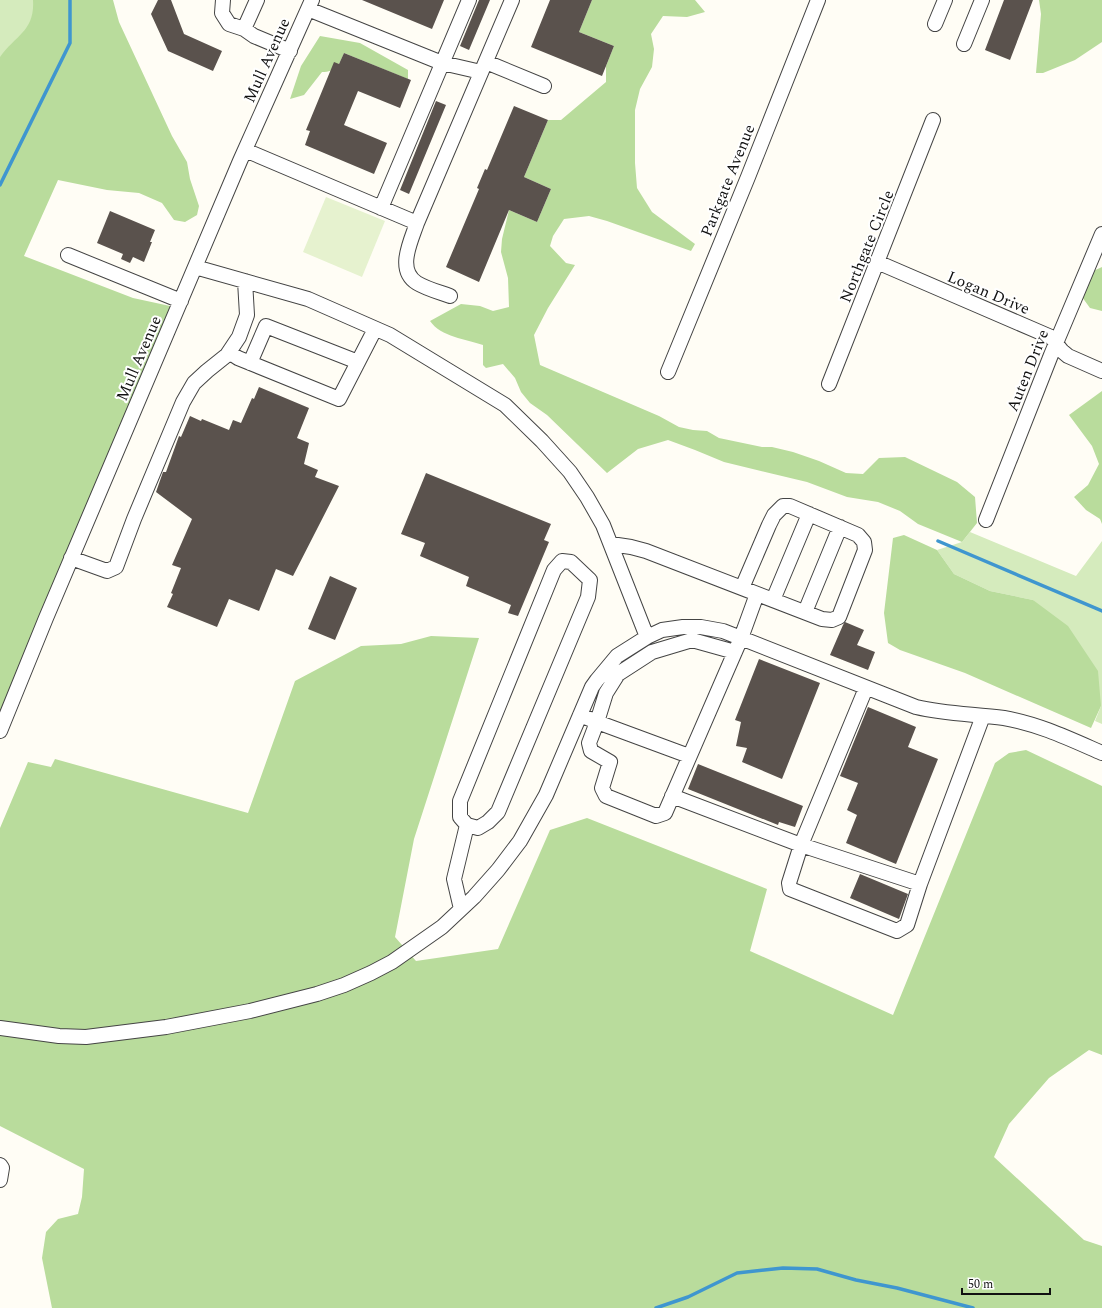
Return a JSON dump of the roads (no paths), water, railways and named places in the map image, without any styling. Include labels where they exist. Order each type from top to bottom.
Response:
[{"type":"street","points":[[223,0],[222,13],[229,24],[244,29],[254,36],[290,51]]},
{"type":"street","points":[[244,29],[257,0]]},
{"type":"street","points":[[381,208],[469,0]]},
{"type":"street","points":[[450,296],[417,283],[409,275],[406,258],[417,223],[512,0]]},
{"type":"street","name":"Parkgate Avenue","points":[[668,372],[748,177],[818,0]]},
{"type":"street","points":[[935,24],[945,0]]},
{"type":"street","points":[[964,44],[982,0]]},
{"type":"street","points":[[310,4],[442,63],[484,67],[544,86]]},
{"type":"street","name":"Mull Avenue","points":[[0,731],[71,558],[180,301],[310,4]]},
{"type":"street","name":"Northgate Circle","points":[[830,384],[933,120]]},
{"type":"street","points":[[245,150],[417,223]]},
{"type":"street","name":"Auten Drive","points":[[986,520],[996,490],[1102,234]]},
{"type":"street","points":[[68,255],[180,301]]},
{"type":"street","name":"Logan Drive","points":[[877,262],[1051,337],[1068,356],[1102,370]]},
{"type":"street","points":[[195,267],[308,299],[390,335],[505,406],[542,441],[570,472],[603,525],[647,637]]},
{"type":"street","points":[[71,558],[107,571],[116,567],[134,519],[183,402],[194,383],[227,356],[239,337],[247,315],[244,281]]},
{"type":"street","points":[[250,363],[266,326],[358,362]]},
{"type":"street","points":[[229,352],[238,358],[339,400],[375,329]]},
{"type":"street","points":[[611,544],[630,547],[646,552],[822,619],[832,620],[839,617],[865,550],[864,542],[858,535],[790,506],[783,506],[774,515],[742,588]]},
{"type":"street","points":[[774,600],[809,514]]},
{"type":"street","points":[[805,612],[840,527]]},
{"type":"street","points":[[562,561],[570,562],[590,580],[588,597],[498,812],[488,822],[478,828],[467,825],[460,817],[460,800],[554,570],[562,561]]},
{"type":"street","points":[[734,652],[692,640],[652,652],[618,674],[606,693],[589,743],[591,751],[610,762],[602,788],[606,796],[656,816],[665,813],[741,638],[757,594]]},
{"type":"street","points":[[0,1028],[59,1036],[86,1037],[166,1027],[284,1004],[331,990],[371,973],[411,949],[442,927],[474,897],[498,870],[520,841],[546,795],[580,715],[597,680],[617,656],[647,637],[662,630],[683,626],[702,627],[723,631],[916,707],[939,712],[1004,718],[1050,730],[1102,753]]},
{"type":"street","points":[[866,688],[801,845],[789,883],[790,889],[897,931],[907,925],[920,884],[983,716]]},
{"type":"street","points":[[580,715],[689,756]]},
{"type":"street","points":[[672,796],[801,845],[920,884]]},
{"type":"street","points":[[461,909],[454,879],[467,825]]},
{"type":"street","points":[[0,1165],[2,1168],[0,1180]]},
{"type":"waterway","points":[[0,185],[70,43],[70,0]]},
{"type":"waterway","points":[[938,541],[1102,611]]},
{"type":"waterway","points":[[656,1308],[688,1297],[737,1273],[783,1268],[817,1269],[856,1280],[897,1288],[973,1308]]}]
